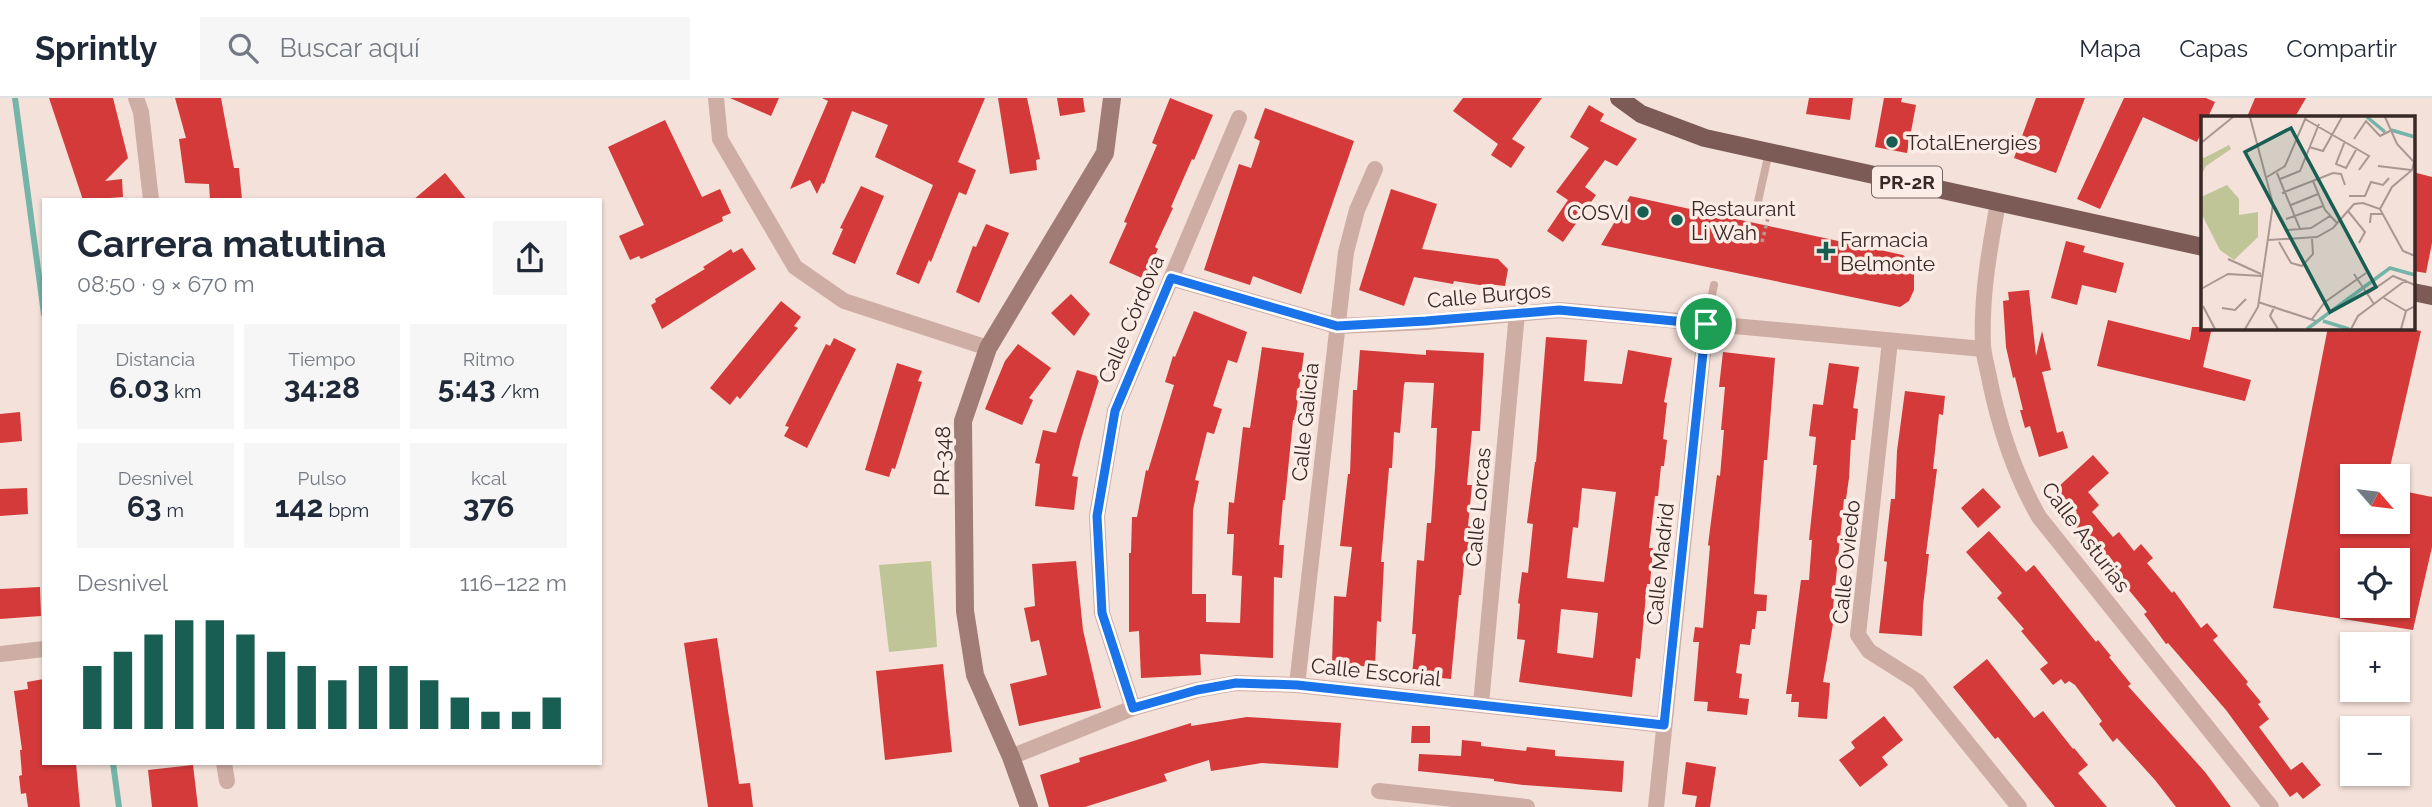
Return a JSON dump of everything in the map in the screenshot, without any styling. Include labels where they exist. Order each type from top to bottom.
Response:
[{"type":"main road","name":"PR-2R","points":[[1619,98],[1640,114],[1705,138],[2201,247]]},
{"type":"main road","points":[[2414,292],[2432,296]]},
{"type":"street","points":[[136,98],[141,112],[151,198]]},
{"type":"street","points":[[716,98],[720,139],[795,267],[844,301],[988,348]]},
{"type":"street","name":"PR-348","points":[[1029,807],[1011,757],[975,676],[965,611],[963,421],[988,348],[1105,153],[1112,98]]},
{"type":"street","name":"Calle Córdova","points":[[1133,708],[1102,613],[1097,516],[1115,411],[1239,118]]},
{"type":"street","name":"Calle Galicia","points":[[1297,685],[1346,252],[1357,210],[1375,169]]},
{"type":"street","name":"Calle Asturias","points":[[1998,203],[1986,263],[1983,349],[2006,442],[2022,487],[2039,517],[2271,807]]},
{"type":"street","name":"Calle Burgos","points":[[1171,278],[1337,326],[1559,310],[1983,349]]},
{"type":"street","name":"Calle Lorcas","points":[[1481,705],[1517,313]]},
{"type":"street","name":"Calle Madrid","points":[[1656,807],[1706,324]]},
{"type":"street","name":"Calle Oviedo","points":[[1890,341],[1858,635],[1869,651],[1918,682],[2019,807]]},
{"type":"street","points":[[0,654],[42,649]]},
{"type":"street","name":"Calle Escorial","points":[[1011,757],[1133,708],[1197,690],[1236,683],[1297,685],[1664,725]]},
{"type":"street","points":[[224,765],[227,781]]},
{"type":"street","points":[[1379,791],[1527,807]]},
{"type":"lane","points":[[1757,205],[1769,152]]},
{"type":"lane","points":[[1706,324],[1714,285]]},
{"type":"path","points":[[1762,242],[1770,208]]},
{"type":"green space","points":[[931,561],[937,647],[889,652],[879,565]]},
{"type":"building","points":[[49,98],[113,98],[128,158],[105,181],[122,179],[123,197],[82,198]]},
{"type":"building","points":[[175,98],[221,98],[234,168],[239,168],[242,198],[210,198],[209,184],[185,183],[179,139],[186,138]]},
{"type":"building","points":[[730,98],[779,98],[771,116]]},
{"type":"building","points":[[822,98],[985,98],[958,162],[976,170],[966,195],[959,192],[931,262],[929,260],[919,284],[896,274],[933,185],[875,157],[888,125],[852,111],[824,184],[822,183],[817,194],[810,180],[790,189],[828,101]]},
{"type":"building","points":[[998,98],[1027,98],[1040,159],[1036,160],[1037,170],[1010,174]]},
{"type":"building","points":[[1057,98],[1083,98],[1085,112],[1060,116]]},
{"type":"building","points":[[1170,98],[1213,115],[1171,207],[1173,208],[1155,247],[1158,249],[1144,279],[1109,263],[1157,145],[1152,143]]},
{"type":"building","points":[[1463,98],[1542,98],[1512,139],[1525,147],[1511,168],[1491,155],[1498,144],[1453,111]]},
{"type":"building","points":[[1809,98],[1853,98],[1850,120],[1806,114]]},
{"type":"building","points":[[1884,98],[1902,98],[1901,102],[1916,105],[1907,153],[1875,147]]},
{"type":"building","points":[[2036,98],[2085,98],[2056,173],[2014,158]]},
{"type":"building","points":[[2124,98],[2206,98],[2215,102],[2208,116],[2201,116],[2201,133],[2197,142],[2143,117],[2100,209],[2077,199]]},
{"type":"building","points":[[2255,98],[2306,98],[2296,116],[2247,116]]},
{"type":"building","points":[[1589,105],[1604,114],[1600,121],[1637,139],[1617,166],[1605,160],[1585,187],[1596,195],[1563,242],[1547,231],[1568,200],[1556,192],[1589,148],[1570,137]]},
{"type":"building","points":[[1265,108],[1354,141],[1301,294],[1253,276],[1250,285],[1204,270],[1239,164],[1251,168],[1260,141],[1254,138]]},
{"type":"building","points":[[665,120],[702,197],[720,189],[731,213],[722,217],[723,221],[670,246],[641,259],[639,256],[630,260],[619,236],[644,225],[608,147]]},
{"type":"building","points":[[2414,172],[2432,177],[2432,243],[2426,273],[2414,271]]},
{"type":"building","points":[[445,173],[465,198],[415,198]]},
{"type":"building","points":[[861,186],[884,196],[855,264],[832,254],[843,229],[840,228]]},
{"type":"building","points":[[1391,189],[1437,204],[1422,249],[1498,259],[1508,269],[1505,286],[1454,281],[1453,284],[1414,277],[1404,306],[1359,290]]},
{"type":"building","points":[[1630,196],[1903,255],[1911,261],[1914,290],[1909,301],[1900,307],[1601,245]]},
{"type":"building","points":[[986,224],[1009,233],[979,303],[956,292],[973,246],[976,247]]},
{"type":"building","points":[[2066,241],[2085,246],[2083,252],[2124,263],[2116,293],[2082,285],[2077,305],[2051,298]]},
{"type":"building","points":[[742,248],[756,269],[662,329],[651,305],[656,302],[655,299],[705,269],[703,267],[731,249],[733,253]]},
{"type":"building","points":[[2029,290],[2036,356],[2042,331],[2051,370],[2042,372],[2057,433],[2063,431],[2068,448],[2039,457],[2030,426],[2025,428],[2020,410],[2023,410],[2006,347],[2003,301],[2009,300],[2008,292]]},
{"type":"building","points":[[1071,294],[1090,314],[1074,336],[1051,313]]},
{"type":"building","points":[[781,301],[801,317],[794,326],[798,328],[740,399],[737,396],[730,405],[710,388]]},
{"type":"building","points":[[1194,311],[1247,332],[1237,363],[1228,360],[1213,406],[1222,409],[1214,434],[1207,432],[1195,480],[1199,481],[1193,510],[1192,594],[1206,594],[1206,622],[1240,623],[1242,576],[1232,575],[1234,534],[1227,534],[1229,502],[1234,503],[1243,427],[1250,428],[1262,347],[1304,353],[1283,500],[1279,545],[1284,545],[1282,578],[1274,577],[1273,658],[1200,654],[1201,675],[1141,678],[1139,631],[1129,632],[1132,517],[1137,517],[1146,470],[1148,471],[1174,385],[1165,382],[1173,356],[1175,357]]},
{"type":"building","points":[[2108,320],[2190,340],[2192,327],[2201,327],[2212,329],[2203,367],[2251,380],[2245,401],[2097,366]]},
{"type":"building","points":[[2328,329],[2421,331],[2391,464],[2340,464],[2340,534],[2410,534],[2410,492],[2432,497],[2432,547],[2413,630],[2273,608]]},
{"type":"building","points":[[1546,337],[1587,340],[1584,381],[1622,384],[1628,350],[1672,358],[1664,402],[1667,403],[1663,439],[1667,440],[1664,466],[1661,466],[1658,496],[1655,496],[1649,548],[1653,548],[1650,584],[1647,584],[1640,659],[1636,658],[1632,697],[1519,682],[1525,640],[1517,639],[1518,603],[1522,572],[1528,573],[1533,524],[1527,523],[1536,462]],"holes":[[[1582,488],[1616,492],[1604,582],[1567,578],[1573,527],[1578,528]],[[1561,609],[1598,613],[1593,658],[1557,653]]]},
{"type":"building","points":[[834,338],[856,349],[807,448],[784,436],[789,427],[785,426],[826,344],[830,346]]},
{"type":"building","points":[[1018,344],[1051,368],[1029,398],[1033,400],[1022,425],[985,409],[1005,361]]},
{"type":"building","points":[[1360,350],[1426,355],[1426,350],[1484,353],[1480,431],[1472,431],[1467,485],[1472,485],[1468,526],[1471,527],[1469,554],[1465,554],[1459,595],[1451,679],[1412,675],[1416,634],[1412,634],[1417,560],[1424,561],[1427,523],[1431,523],[1437,428],[1431,428],[1434,383],[1405,382],[1400,433],[1394,432],[1381,562],[1384,562],[1381,622],[1377,621],[1375,667],[1332,664],[1334,596],[1346,597],[1352,547],[1340,546],[1350,474],[1353,390],[1357,390]]},
{"type":"building","points":[[1723,352],[1775,358],[1754,594],[1767,595],[1766,611],[1757,611],[1750,645],[1740,644],[1736,673],[1742,674],[1739,698],[1749,699],[1747,715],[1707,711],[1708,702],[1694,701],[1699,642],[1693,642],[1695,627],[1703,628],[1708,545],[1717,475],[1720,476],[1724,430],[1721,430],[1725,387],[1719,387]]},
{"type":"building","points":[[897,363],[922,371],[918,381],[922,382],[895,469],[892,468],[889,477],[865,470]]},
{"type":"building","points":[[1829,363],[1859,367],[1853,408],[1858,409],[1855,440],[1851,440],[1834,618],[1823,682],[1830,683],[1827,719],[1798,717],[1799,702],[1791,702],[1792,694],[1786,694],[1801,580],[1809,580],[1812,540],[1809,540],[1817,465],[1813,465],[1816,437],[1809,436],[1813,404],[1823,405]]},
{"type":"building","points":[[1077,370],[1100,377],[1072,476],[1078,477],[1074,510],[1035,506],[1040,464],[1035,463],[1043,430],[1056,433]]},
{"type":"building","points":[[1905,391],[1945,396],[1943,415],[1939,414],[1933,469],[1937,469],[1926,554],[1929,554],[1922,636],[1879,633],[1887,562],[1884,561],[1891,499],[1895,499],[1897,451]]},
{"type":"building","points":[[20,412],[22,441],[0,443],[0,414]]},
{"type":"building","points":[[2093,455],[2109,473],[2088,492],[2099,505],[2092,512],[2113,537],[2119,532],[2134,551],[2141,544],[2153,558],[2147,563],[2172,593],[2174,591],[2201,628],[2207,623],[2218,636],[2213,640],[2248,682],[2246,684],[2261,702],[2258,704],[2269,719],[2259,727],[2291,770],[2302,762],[2321,785],[2303,799],[2297,792],[2290,797],[2226,710],[2168,643],[2166,644],[2144,614],[2147,612],[2123,583],[2120,586],[2108,572],[2111,570],[2070,519],[2077,512],[2056,489]]},
{"type":"building","points":[[27,488],[28,514],[0,516],[0,489]]},
{"type":"building","points":[[1983,488],[2001,507],[1978,528],[1961,508]]},
{"type":"building","points":[[1989,531],[2026,572],[2034,565],[2096,642],[2098,640],[2111,656],[2109,657],[2131,684],[2128,686],[2205,772],[2231,807],[2176,807],[2117,738],[2113,742],[2099,724],[2102,721],[2075,685],[2069,681],[2065,684],[2061,679],[2053,685],[2040,669],[2048,663],[2021,631],[2024,629],[1997,598],[2002,593],[1966,552]]},
{"type":"building","points":[[1076,561],[1083,630],[1101,708],[1019,726],[1010,684],[1047,675],[1039,640],[1031,642],[1024,608],[1035,606],[1032,564]]},
{"type":"building","points":[[40,587],[41,616],[0,619],[0,589]]},
{"type":"building","points":[[717,638],[739,784],[750,783],[753,807],[708,807],[684,643]]},
{"type":"building","points":[[1987,659],[2034,718],[2043,711],[2088,765],[2078,773],[2107,807],[2055,807],[1998,737],[1995,739],[1953,687]]},
{"type":"building","points":[[943,664],[952,752],[885,760],[876,671]]},
{"type":"building","points":[[42,679],[42,765],[76,765],[80,807],[28,807],[26,793],[21,794],[19,776],[22,775],[22,750],[14,691],[28,689],[27,682]]},
{"type":"building","points":[[1884,716],[1903,740],[1882,757],[1888,765],[1860,787],[1839,760],[1855,748],[1851,742]]},
{"type":"building","points":[[1247,717],[1341,723],[1338,768],[1262,763],[1211,771],[1209,760],[1164,774],[1167,781],[1085,807],[1049,807],[1040,775],[1080,762],[1079,758],[1191,723],[1191,726]]},
{"type":"building","points":[[1412,726],[1430,726],[1430,743],[1411,743]]},
{"type":"building","points":[[1462,740],[1481,742],[1481,746],[1526,751],[1527,747],[1555,750],[1555,756],[1624,761],[1622,792],[1523,785],[1494,779],[1418,771],[1419,754],[1461,756]]},
{"type":"building","points":[[1686,762],[1716,767],[1710,807],[1695,807],[1697,796],[1682,794]]},
{"type":"building","points":[[193,765],[198,807],[152,807],[148,770]]},
{"type":"waterway","points":[[15,98],[42,299]]},
{"type":"waterway","points":[[113,765],[119,807]]},
{"type":"place","name":"TotalEnergies","points":[[1892,142]]},
{"type":"place","name":"COSVI","points":[[1643,212]]},
{"type":"place","name":"Restaurant Li Wah","points":[[1677,220]]},
{"type":"place","name":"Farmacia Belmonte","points":[[1826,251]]},
{"type":"route","points":[[1171,278],[1337,326],[1559,310],[1706,324],[1664,725],[1297,685],[1236,683],[1197,690],[1133,708],[1102,613],[1097,516],[1115,411],[1171,278]]}]
